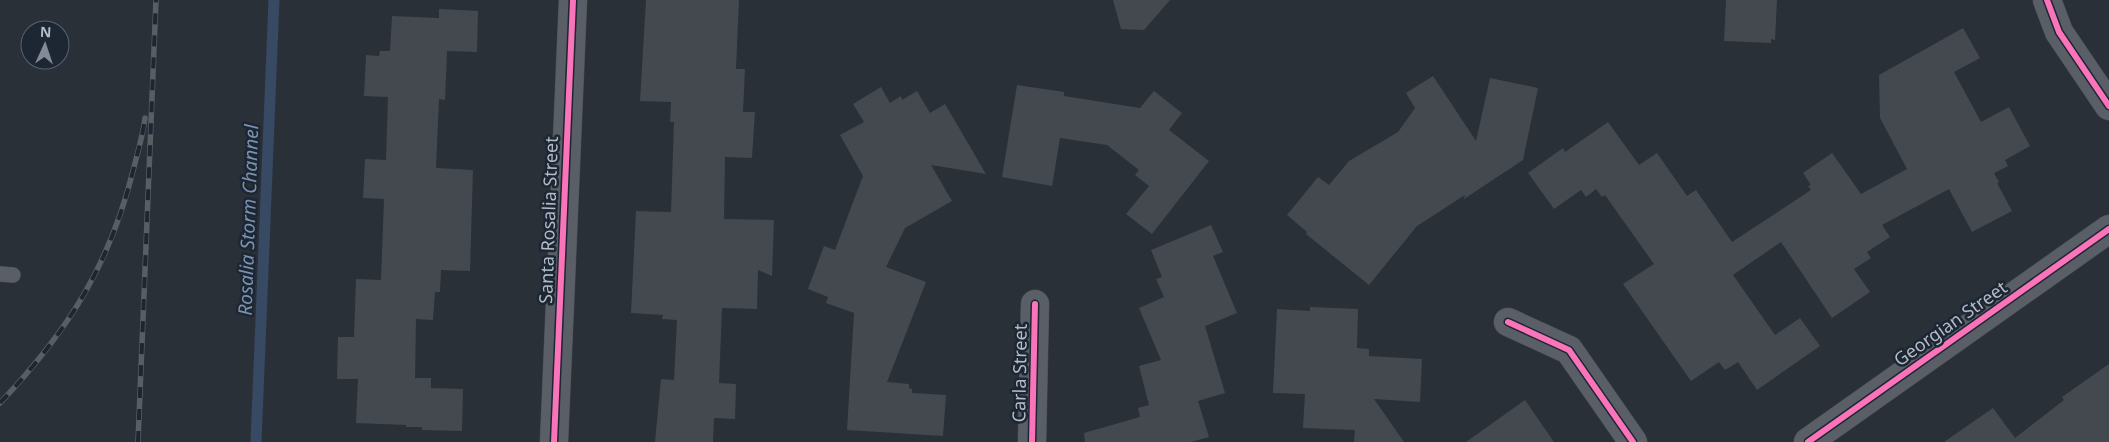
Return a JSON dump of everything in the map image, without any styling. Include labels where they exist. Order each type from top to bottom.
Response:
[{"type":"street","name":"Santa Rosalia Street","points":[[554,442],[573,0]]},
{"type":"street","points":[[2047,0],[2059,32],[2109,106]]},
{"type":"street","name":"Georgian Street","points":[[1808,442],[2109,228]]},
{"type":"street","name":"Carla Street","points":[[1032,442],[1036,304]]},
{"type":"street","points":[[1508,322],[1569,350],[1632,442]]},
{"type":"building","points":[[646,0],[739,0],[736,69],[745,69],[743,112],[755,112],[752,158],[725,157],[724,219],[774,220],[772,276],[758,270],[757,309],[722,308],[719,383],[736,384],[735,419],[714,418],[713,442],[655,442],[661,379],[674,380],[677,320],[662,319],[663,315],[631,313],[636,211],[671,212],[674,122],[670,122],[671,102],[640,101]]},
{"type":"building","points":[[1113,0],[1170,0],[1144,30],[1121,29]]},
{"type":"building","points":[[1726,0],[1777,0],[1775,40],[1771,39],[1771,43],[1724,41]]},
{"type":"building","points":[[439,9],[478,11],[477,52],[447,51],[445,100],[439,99],[436,168],[473,170],[470,271],[441,270],[440,292],[435,292],[433,320],[416,319],[415,378],[431,378],[431,388],[463,389],[462,431],[422,430],[422,427],[406,427],[406,425],[356,423],[358,379],[337,379],[338,337],[354,337],[356,279],[381,280],[384,199],[363,198],[365,159],[386,160],[388,97],[364,96],[366,55],[379,56],[380,51],[390,51],[392,16],[439,18]]},
{"type":"building","points":[[1963,28],[1980,58],[1954,72],[1981,122],[2009,107],[2030,146],[2005,160],[2008,166],[1994,173],[1999,182],[1997,183],[2012,211],[1972,232],[1949,189],[1882,225],[1890,237],[1867,252],[1871,258],[1854,269],[1870,292],[1832,318],[1781,242],[1733,275],[1775,335],[1800,318],[1820,346],[1757,390],[1738,362],[1725,370],[1719,362],[1691,381],[1623,284],[1654,264],[1605,195],[1602,197],[1596,189],[1586,197],[1581,190],[1554,209],[1528,173],[1563,148],[1565,152],[1608,122],[1639,165],[1657,153],[1687,196],[1696,190],[1732,242],[1811,190],[1808,186],[1811,185],[1803,173],[1832,153],[1861,194],[1907,169],[1880,118],[1879,75]]},
{"type":"building","points":[[1433,76],[1476,141],[1490,78],[1538,88],[1523,160],[1464,199],[1465,195],[1417,226],[1369,285],[1306,234],[1307,232],[1287,215],[1318,177],[1329,185],[1349,161],[1398,132],[1415,108],[1406,93]]},
{"type":"building","points":[[1017,85],[1064,92],[1064,96],[1140,108],[1154,91],[1182,113],[1169,130],[1209,161],[1152,234],[1126,214],[1149,186],[1135,175],[1139,170],[1107,145],[1060,138],[1052,186],[1002,177]]},
{"type":"building","points":[[881,87],[890,103],[901,96],[902,100],[917,91],[930,113],[945,104],[986,174],[931,165],[952,201],[905,228],[886,267],[926,282],[887,382],[909,384],[912,393],[946,395],[943,436],[847,430],[854,313],[826,303],[828,297],[808,289],[824,246],[835,250],[863,176],[840,135],[864,122],[853,104]]},
{"type":"building","points":[[1211,225],[1223,252],[1213,256],[1237,313],[1205,326],[1225,393],[1198,401],[1209,437],[1191,442],[1085,442],[1084,433],[1140,417],[1138,408],[1149,405],[1139,366],[1161,360],[1139,308],[1164,297],[1156,279],[1162,277],[1151,250]]},
{"type":"building","points":[[1310,307],[1358,309],[1357,348],[1369,349],[1369,356],[1422,359],[1420,402],[1374,399],[1404,442],[1354,442],[1355,430],[1303,428],[1305,394],[1273,393],[1277,309],[1310,311]]},
{"type":"building","points":[[2109,364],[2109,442],[1944,442],[1993,408],[2015,438],[2064,400],[2062,397]]},
{"type":"building","points":[[1525,400],[1554,442],[1466,442]]},
{"type":"waterway","name":"Rosalia Storm Channel","points":[[256,442],[274,0]]},
{"type":"railway","points":[[138,442],[156,0]]},
{"type":"railway","points":[[0,403],[47,349],[84,294],[99,265],[113,235],[124,202],[145,118]]},
{"type":"cycle path","points":[[554,442],[573,0]]},
{"type":"cycle path","points":[[2047,0],[2059,32],[2109,106]]},
{"type":"cycle path","points":[[1808,442],[2109,229]]},
{"type":"cycle path","points":[[1032,442],[1035,304]]},
{"type":"cycle path","points":[[1508,322],[1569,350],[1633,442]]}]
